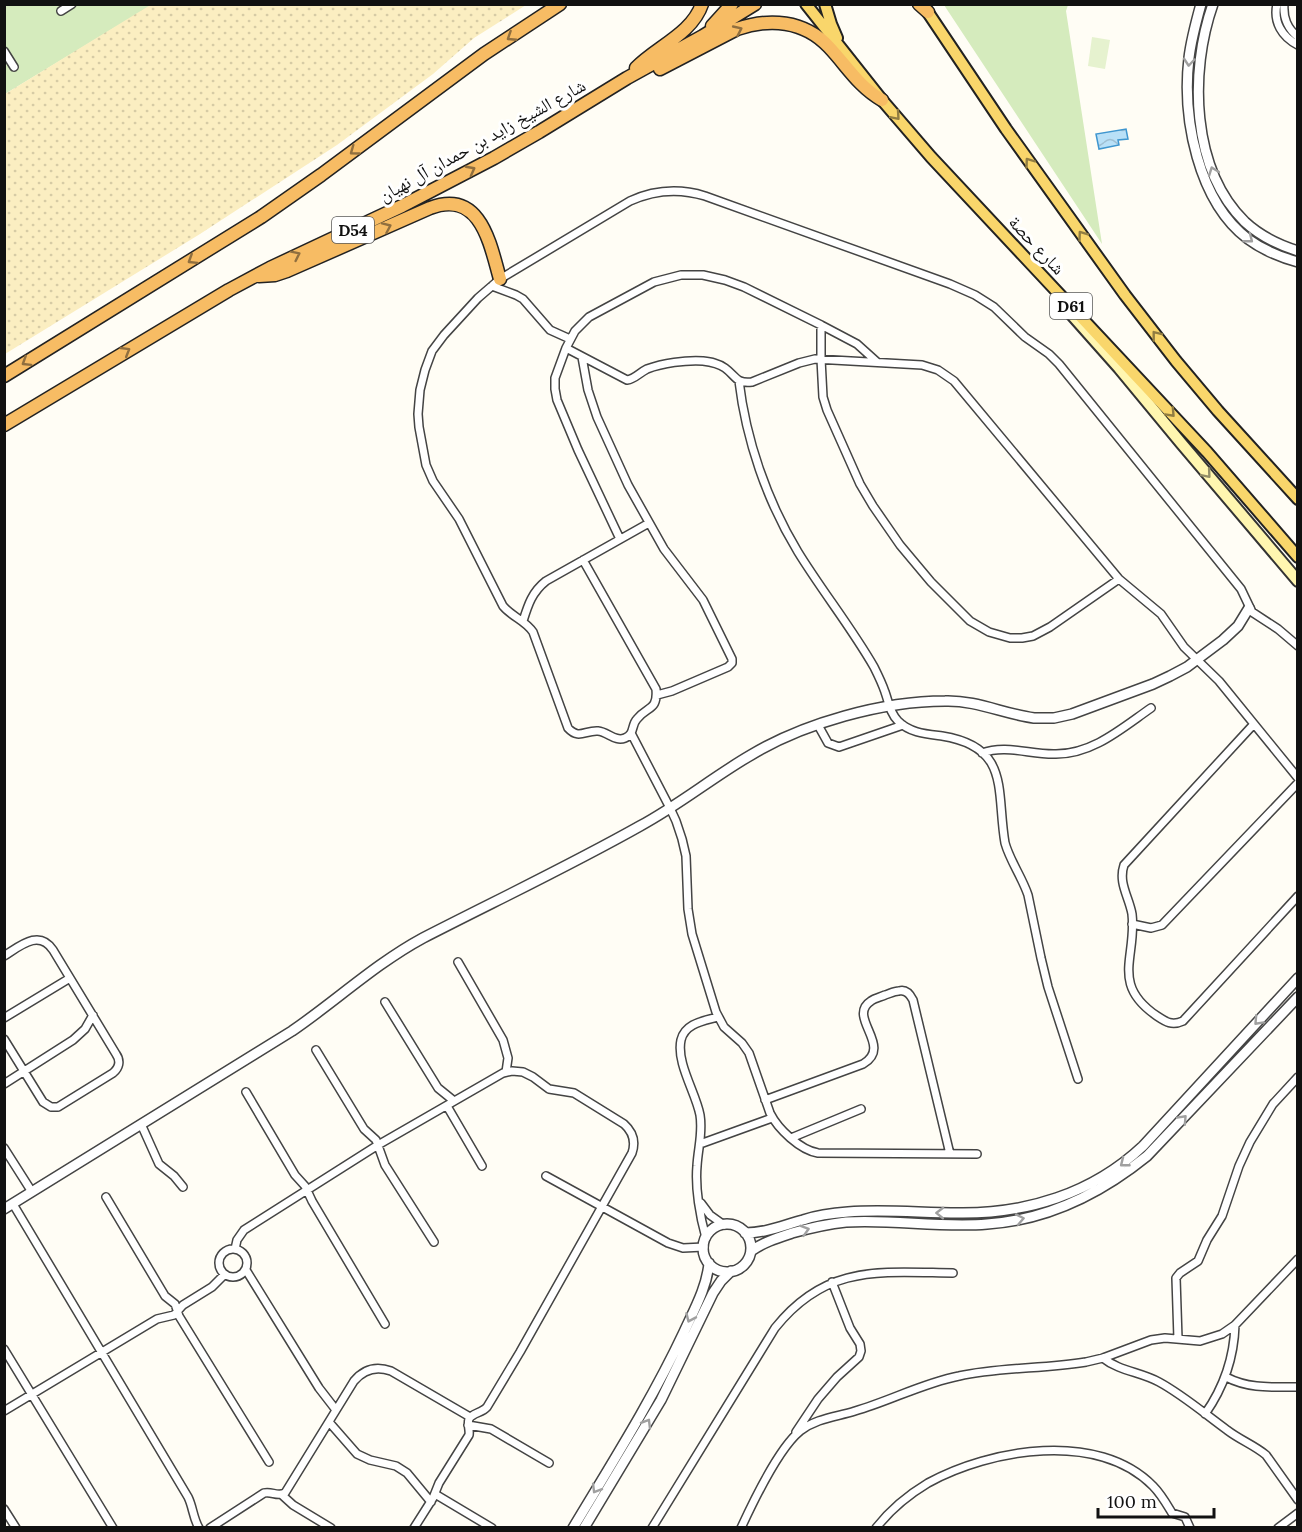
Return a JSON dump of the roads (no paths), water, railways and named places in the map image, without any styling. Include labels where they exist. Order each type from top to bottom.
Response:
[{"type":"highway","points":[[4,376],[261,217],[382,131],[484,54],[560,4]]},
{"type":"highway","points":[[627,78],[641,63],[688,26],[700,12],[702,4]]},
{"type":"highway","points":[[704,36],[732,4]]},
{"type":"highway","name":"شارع الشيخ زايد بن حمدان آل نهيان","points":[[4,425],[254,276],[448,183],[539,132],[627,78],[704,36],[755,4]]},
{"type":"highway","points":[[627,78],[653,72],[737,29],[778,22],[800,27],[820,38],[859,83],[882,100]]},
{"type":"highway","points":[[254,276],[287,272],[430,207],[449,204],[469,211],[482,224],[487,234],[496,283]]},
{"type":"main road","name":"شارع حصة","points":[[806,4],[845,55],[931,157],[1207,452],[1298,557]]},
{"type":"main road","points":[[825,4],[845,55]]},
{"type":"main road","name":"شارع حصة","points":[[925,6],[1006,129],[1125,296],[1218,411],[1298,499]]},
{"type":"main road","points":[[1050,283],[1068,310],[1298,581]]},
{"type":"street","points":[[61,11],[72,4]]},
{"type":"street","points":[[1201,4],[1188,60],[1188,101],[1195,146],[1208,185],[1219,208],[1247,238],[1265,250],[1298,262]]},
{"type":"street","points":[[1213,4],[1204,35],[1198,89],[1204,144],[1210,165],[1231,206],[1247,223],[1265,237],[1298,250]]},
{"type":"street","points":[[1277,4],[1275,15],[1278,26],[1283,35],[1298,45]]},
{"type":"street","points":[[1284,4],[1286,24],[1298,37]]},
{"type":"street","points":[[4,51],[14,67]]},
{"type":"street","points":[[583,560],[654,684],[657,695],[652,707],[635,721],[631,733],[626,738],[620,739],[603,732],[580,734],[570,730],[566,725],[530,627],[503,606],[459,519],[433,481],[424,457],[419,427],[420,390],[424,370],[432,351],[450,327],[496,283],[630,201],[653,193],[679,191],[705,196],[959,287],[994,307],[1025,337],[1059,364],[1241,589],[1249,608],[1255,615],[1273,625],[1298,646]]},
{"type":"street","points":[[620,539],[591,480],[557,400],[555,389],[555,378],[570,339],[581,323],[597,311],[654,282],[686,275],[703,275],[734,283],[821,325],[857,344],[877,362]]},
{"type":"street","points":[[496,283],[523,299],[550,330],[570,339]]},
{"type":"street","points":[[821,325],[822,392],[825,404],[861,484],[900,546],[965,617],[989,632],[1010,638],[1033,636],[1050,627],[1119,579]]},
{"type":"street","points":[[566,348],[627,380],[634,379],[642,372],[653,368],[693,361],[719,364],[739,381],[752,382],[804,361],[821,359],[922,365],[938,370],[954,381],[1119,579],[1161,614],[1184,647],[1219,681],[1298,781],[1162,925],[1151,928],[1132,924]]},
{"type":"street","points":[[582,357],[588,390],[597,417],[623,476],[671,560],[703,600],[732,661],[728,668],[672,692],[657,695]]},
{"type":"street","points":[[4,430],[75,387],[92,372]]},
{"type":"street","points":[[739,381],[750,439],[777,511],[799,553],[874,667],[895,717],[903,725],[918,732],[963,741],[982,753],[998,777],[1005,843],[1028,895],[1048,987],[1078,1079]]},
{"type":"street","points":[[523,621],[529,601],[537,589],[550,578],[649,523]]},
{"type":"street","points":[[199,1527],[188,1497],[101,1352],[9,1206],[292,1031],[408,946],[627,834],[736,764],[782,738],[857,713],[922,702],[955,701],[977,704],[1024,717],[1044,719],[1072,714],[1152,684],[1187,667],[1231,633],[1249,608]]},
{"type":"street","points":[[982,753],[1000,749],[1056,754],[1075,751],[1102,741],[1151,708]]},
{"type":"street","points":[[818,725],[828,743],[838,747],[903,725]]},
{"type":"street","points":[[1253,725],[1126,861],[1122,878],[1130,905],[1132,924],[1128,966],[1133,990],[1147,1008],[1166,1022],[1177,1024],[1185,1019],[1298,896]]},
{"type":"street","points":[[631,733],[676,821],[686,856],[688,909],[692,934],[718,1017],[724,1027],[742,1043],[749,1053],[772,1118],[802,1148],[818,1153],[977,1154]]},
{"type":"street","points":[[4,956],[36,939],[51,946],[118,1057],[119,1063],[115,1071],[54,1108],[45,1104],[4,1039]]},
{"type":"street","points":[[458,962],[503,1040],[508,1058],[506,1072]]},
{"type":"street","points":[[4,1018],[70,978]]},
{"type":"street","points":[[746,1233],[765,1231],[819,1216],[848,1212],[970,1213],[1010,1209],[1045,1202],[1079,1190],[1115,1169],[1143,1146],[1298,978]]},
{"type":"street","points":[[765,1100],[868,1061],[875,1050],[864,1018],[867,1005],[873,1000],[898,991],[905,991],[912,997],[950,1154]]},
{"type":"street","points":[[751,1251],[775,1238],[829,1224],[861,1221],[988,1224],[1035,1216],[1079,1201],[1120,1177],[1147,1156],[1298,997]]},
{"type":"street","points":[[384,1002],[438,1088],[454,1101]]},
{"type":"street","points":[[4,1084],[73,1040],[85,1029],[93,1015]]},
{"type":"street","points":[[700,1201],[710,1215],[724,1225],[737,1227],[746,1233],[751,1251],[750,1256],[740,1268],[730,1271],[720,1270],[709,1263],[705,1257],[697,1175],[701,1129],[699,1112],[681,1051],[681,1040],[686,1031],[694,1024],[718,1017]]},
{"type":"street","points":[[316,1050],[364,1129],[374,1138],[384,1165],[434,1242]]},
{"type":"street","points":[[235,1249],[238,1236],[244,1230],[307,1189],[499,1074],[523,1072],[549,1089],[574,1093],[624,1124],[631,1131],[634,1139],[632,1153],[487,1407],[474,1414],[469,1421],[469,1435],[414,1527]]},
{"type":"street","points":[[1178,1339],[1176,1278],[1198,1261],[1207,1240],[1222,1216],[1250,1142],[1273,1104],[1298,1077]]},
{"type":"street","points":[[246,1092],[295,1175],[307,1189],[386,1324]]},
{"type":"street","points":[[447,1106],[482,1166]]},
{"type":"street","points":[[792,1138],[861,1109]]},
{"type":"street","points":[[700,1144],[772,1118]]},
{"type":"street","points":[[141,1124],[159,1164],[183,1187]]},
{"type":"street","points":[[4,1148],[32,1192]]},
{"type":"street","points":[[546,1176],[668,1243],[683,1248],[705,1243],[713,1229],[724,1225]]},
{"type":"street","points":[[106,1197],[165,1296],[174,1304],[269,1462]]},
{"type":"street","points":[[235,1249],[242,1251],[248,1263],[246,1270],[238,1277],[224,1275],[219,1265],[220,1258],[225,1252],[235,1249]]},
{"type":"street","points":[[792,1438],[815,1422],[855,1412],[946,1379],[977,1373],[1075,1364],[1103,1358],[1151,1340],[1208,1339],[1222,1334],[1235,1325],[1298,1259]]},
{"type":"street","points":[[573,1527],[661,1378],[703,1289],[709,1263]]},
{"type":"street","points":[[246,1270],[319,1388],[336,1410]]},
{"type":"street","points":[[584,1527],[661,1400],[713,1293],[730,1271]]},
{"type":"street","points":[[652,1527],[774,1328],[804,1298],[832,1282],[873,1272],[953,1273]]},
{"type":"street","points":[[4,1411],[157,1319],[172,1316],[183,1305],[212,1287],[224,1275]]},
{"type":"street","points":[[741,1527],[770,1472],[818,1399],[859,1357],[861,1344],[850,1328],[832,1282]]},
{"type":"street","points":[[1204,1414],[1226,1377],[1234,1346],[1235,1325]]},
{"type":"street","points":[[4,1349],[113,1527]]},
{"type":"street","points":[[1103,1358],[1118,1367],[1159,1382],[1229,1432],[1254,1446],[1266,1455],[1298,1500]]},
{"type":"street","points":[[210,1527],[264,1493],[282,1495],[287,1491],[358,1376],[368,1370],[380,1368],[391,1371],[469,1421],[491,1429],[549,1463]]},
{"type":"street","points":[[1226,1377],[1241,1384],[1258,1387],[1298,1387]]},
{"type":"street","points":[[329,1422],[357,1454],[396,1467],[406,1473],[431,1502]]},
{"type":"street","points":[[876,1527],[906,1498],[943,1476],[1001,1457],[1050,1451],[1084,1453],[1124,1466],[1154,1486],[1172,1513],[1185,1517],[1190,1527]]},
{"type":"street","points":[[435,1494],[492,1527]]},
{"type":"street","points":[[282,1495],[293,1505],[331,1527]]},
{"type":"street","points":[[4,1509],[16,1527]]},
{"type":"street","points":[[1278,1527],[1298,1513]]},
{"type":"water","points":[[1126,129],[1128,139],[1118,140],[1119,145],[1099,149],[1096,134]]}]
